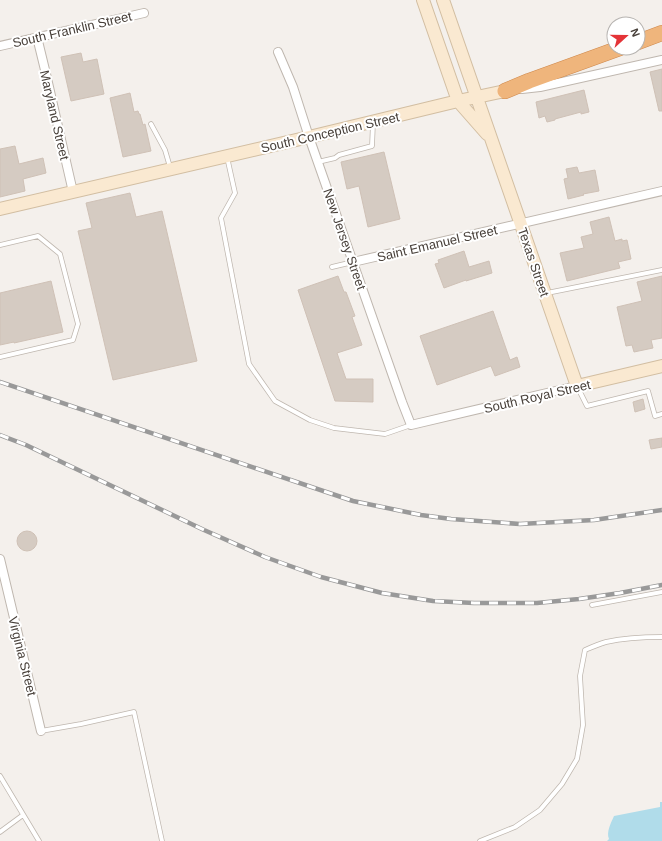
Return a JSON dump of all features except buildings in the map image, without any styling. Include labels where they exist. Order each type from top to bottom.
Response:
[{"type":"highway","points":[[646,39],[662,33]]},
{"type":"highway","points":[[505,91],[606,53]]},
{"type":"street","name":"Texas Street","points":[[423,0],[458,101],[491,138]]},
{"type":"street","name":"Texas Street","points":[[443,0],[577,386]]},
{"type":"street","name":"South Franklin Street","points":[[0,46],[144,13]]},
{"type":"street","name":"Maryland Street","points":[[37,37],[73,192]]},
{"type":"street","name":"New Jersey Street","points":[[278,52],[292,87],[411,425]]},
{"type":"street","name":"South Conception Street","points":[[0,209],[227,157],[458,101],[505,91],[540,87],[662,60]]},
{"type":"street","name":"Saint Emanuel Street","points":[[353,262],[662,192]]},
{"type":"street","name":"South Royal Street","points":[[411,425],[662,366]]},
{"type":"street","name":"Virginia Street","points":[[0,559],[41,731]]},
{"type":"lane","points":[[318,162],[372,146],[373,122]]},
{"type":"lane","points":[[152,124],[165,150],[170,170]]},
{"type":"lane","points":[[227,157],[235,194],[221,218],[249,364],[275,401],[310,420],[334,428],[385,434],[411,425]]},
{"type":"lane","points":[[0,245],[38,236],[60,254],[78,324],[73,340],[0,357]]},
{"type":"lane","points":[[332,267],[353,262]]},
{"type":"lane","points":[[545,293],[662,270]]},
{"type":"lane","points":[[577,386],[587,406],[648,391],[655,416],[662,414]]},
{"type":"lane","points":[[592,605],[662,592]]},
{"type":"lane","points":[[480,841],[515,827],[540,810],[562,784],[577,759],[583,725],[580,676],[585,650],[604,642],[626,638],[662,637]]},
{"type":"lane","points":[[41,731],[134,712],[162,841]]},
{"type":"lane","points":[[0,776],[39,841]]},
{"type":"lane","points":[[0,832],[23,815]]},
{"type":"water","points":[[660,802],[662,802],[662,841],[607,841],[609,839],[609,828],[614,816],[660,807]]},
{"type":"railway","points":[[0,382],[353,501],[421,515],[451,519],[520,524],[594,520],[662,510]]},
{"type":"railway","points":[[0,435],[26,445],[204,530],[265,557],[321,577],[382,593],[433,601],[474,603],[537,603],[579,599],[662,585]]}]
